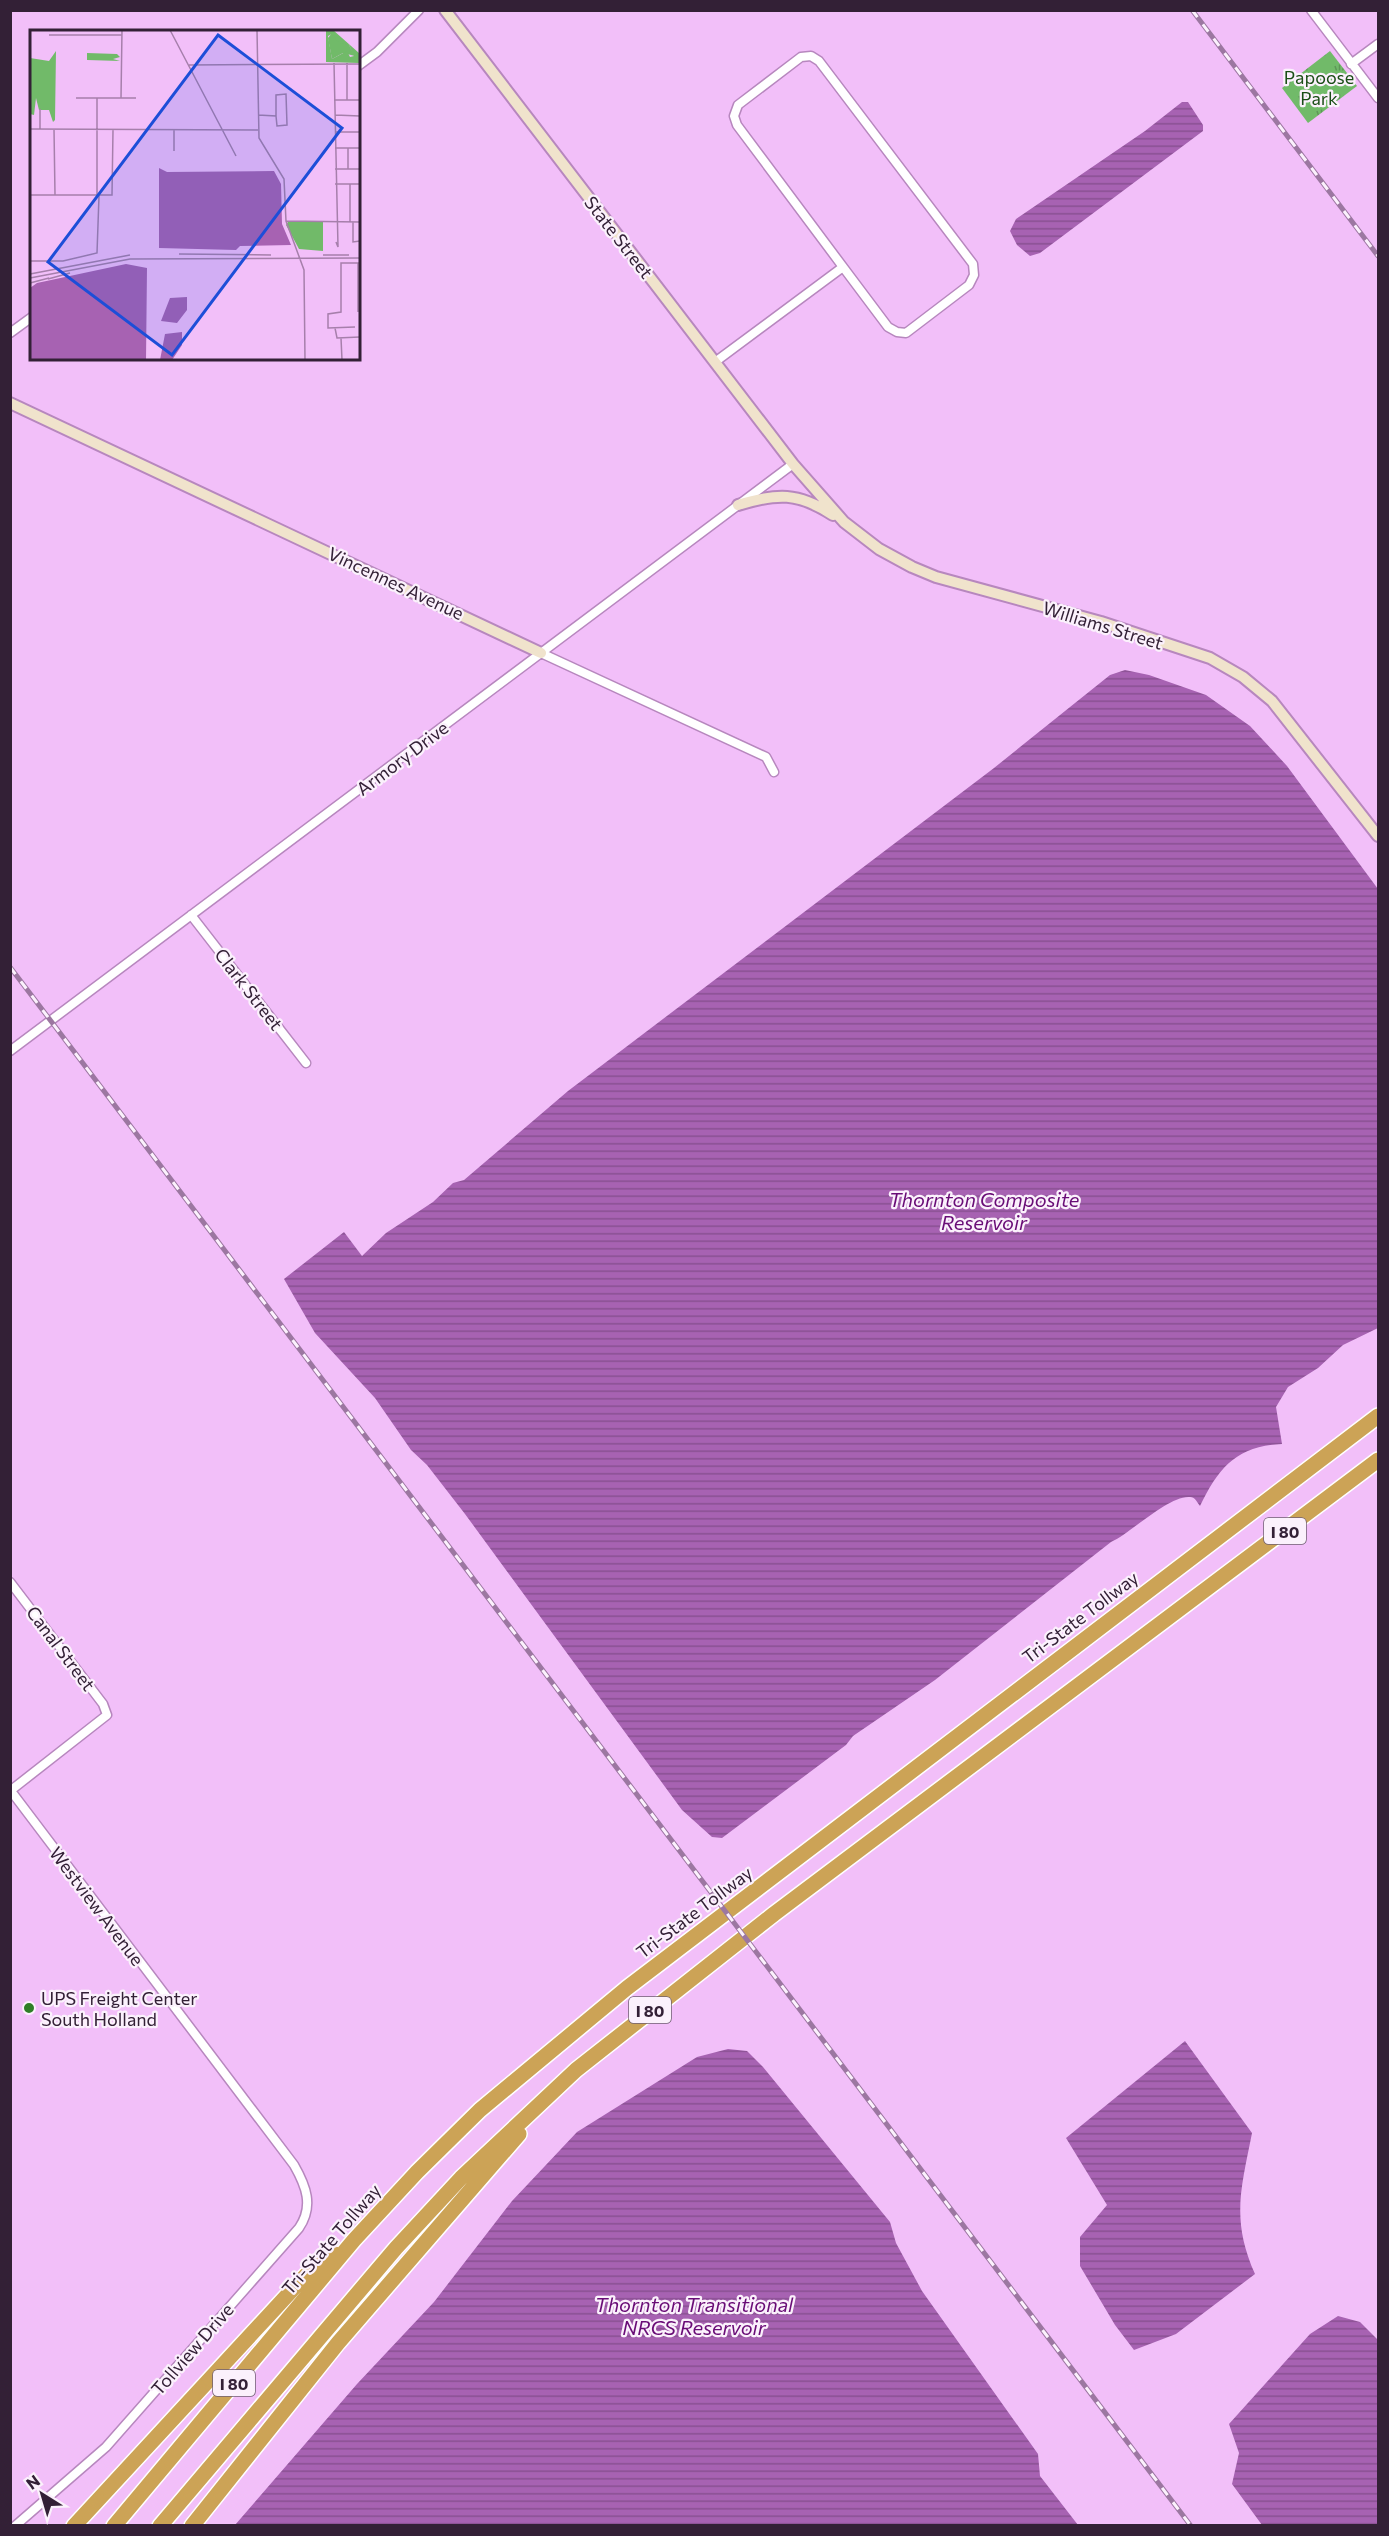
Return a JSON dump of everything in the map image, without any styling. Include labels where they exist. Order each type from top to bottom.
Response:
[{"type":"highway","name":"Tri-State Tollway","points":[[114,2526],[354,2240],[417,2172],[480,2110],[635,1981],[1378,1416]]},
{"type":"highway","name":"I 80","points":[[160,2526],[396,2248],[461,2178],[576,2070],[774,1914],[1378,1460]]},
{"type":"highway","points":[[196,2526],[339,2343],[414,2253],[576,2070]]},
{"type":"highway","points":[[75,2526],[306,2275],[354,2240]]},
{"type":"street","points":[[360,64],[419,10]]},
{"type":"street","name":"State Street","points":[[444,10],[793,464]]},
{"type":"street","points":[[1311,10],[1378,98]]},
{"type":"street","points":[[1351,64],[1378,44]]},
{"type":"street","points":[[811,56],[819,61],[973,264],[974,275],[969,285],[906,333],[897,332],[888,327],[843,267],[737,125],[734,116],[738,105],[801,57],[811,56]]},
{"type":"street","points":[[715,362],[843,267]]},
{"type":"street","points":[[10,333],[30,318]]},
{"type":"street","name":"Vincennes Avenue","points":[[10,403],[766,757],[774,772]]},
{"type":"street","name":"Armory Drive","points":[[10,1051],[793,464]]},
{"type":"street","name":"Williams Street","points":[[793,464],[844,522],[879,549],[936,577],[1101,622],[1210,658],[1235,672],[1272,701],[1309,744],[1378,836]]},
{"type":"street","points":[[738,505],[779,495],[811,502],[844,522]]},
{"type":"street","name":"Clark Street","points":[[191,915],[306,1063]]},
{"type":"street","name":"Canal Street","points":[[10,1582],[103,1704],[107,1715],[11,1791]]},
{"type":"street","name":"Westview Avenue","points":[[11,1791],[294,2165],[308,2196]]},
{"type":"street","name":"Tollview Drive","points":[[15,2526],[106,2447],[299,2228],[305,2219],[308,2196]]},
{"type":"green space","name":"Papoose Park","points":[[1330,51],[1357,86],[1308,123],[1282,88]]},
{"type":"water","points":[[1182,102],[1188,102],[1203,125],[1203,131],[1040,253],[1030,256],[1017,245],[1010,231],[1016,219],[1145,131]]},
{"type":"water","name":"Thornton Composite Reservoir","points":[[1125,670],[1149,675],[1206,695],[1250,726],[1287,766],[1378,889],[1378,1328],[1343,1345],[1318,1368],[1288,1387],[1276,1407],[1282,1444],[1253,1449],[1231,1461],[1214,1480],[1200,1506],[1192,1497],[1181,1498],[1161,1508],[1111,1542],[935,1680],[853,1736],[846,1745],[722,1838],[712,1837],[682,1810],[465,1514],[427,1465],[411,1450],[375,1398],[315,1333],[284,1279],[344,1232],[362,1256],[386,1233],[433,1202],[453,1183],[464,1180],[568,1091],[994,768],[1110,675]]},
{"type":"water","points":[[1185,2041],[1252,2133],[1240,2204],[1243,2237],[1255,2274],[1176,2334],[1134,2350],[1115,2325],[1080,2266],[1080,2237],[1107,2205],[1066,2138]]},
{"type":"water","name":"Thornton Transitional NRCS Reservoir","points":[[728,2049],[747,2051],[763,2067],[890,2222],[896,2243],[922,2291],[1038,2454],[1040,2476],[1078,2525],[235,2525],[357,2384],[434,2302],[512,2201],[577,2132],[697,2057]]},
{"type":"water","points":[[1338,2316],[1360,2322],[1378,2340],[1378,2525],[1262,2525],[1232,2484],[1239,2453],[1229,2424],[1310,2334]]},
{"type":"railway","points":[[1192,10],[1378,256]]},
{"type":"railway","points":[[10,967],[1191,2526]]},
{"type":"place","name":"UPS Freight Center South Holland","points":[[29,2008]]}]
